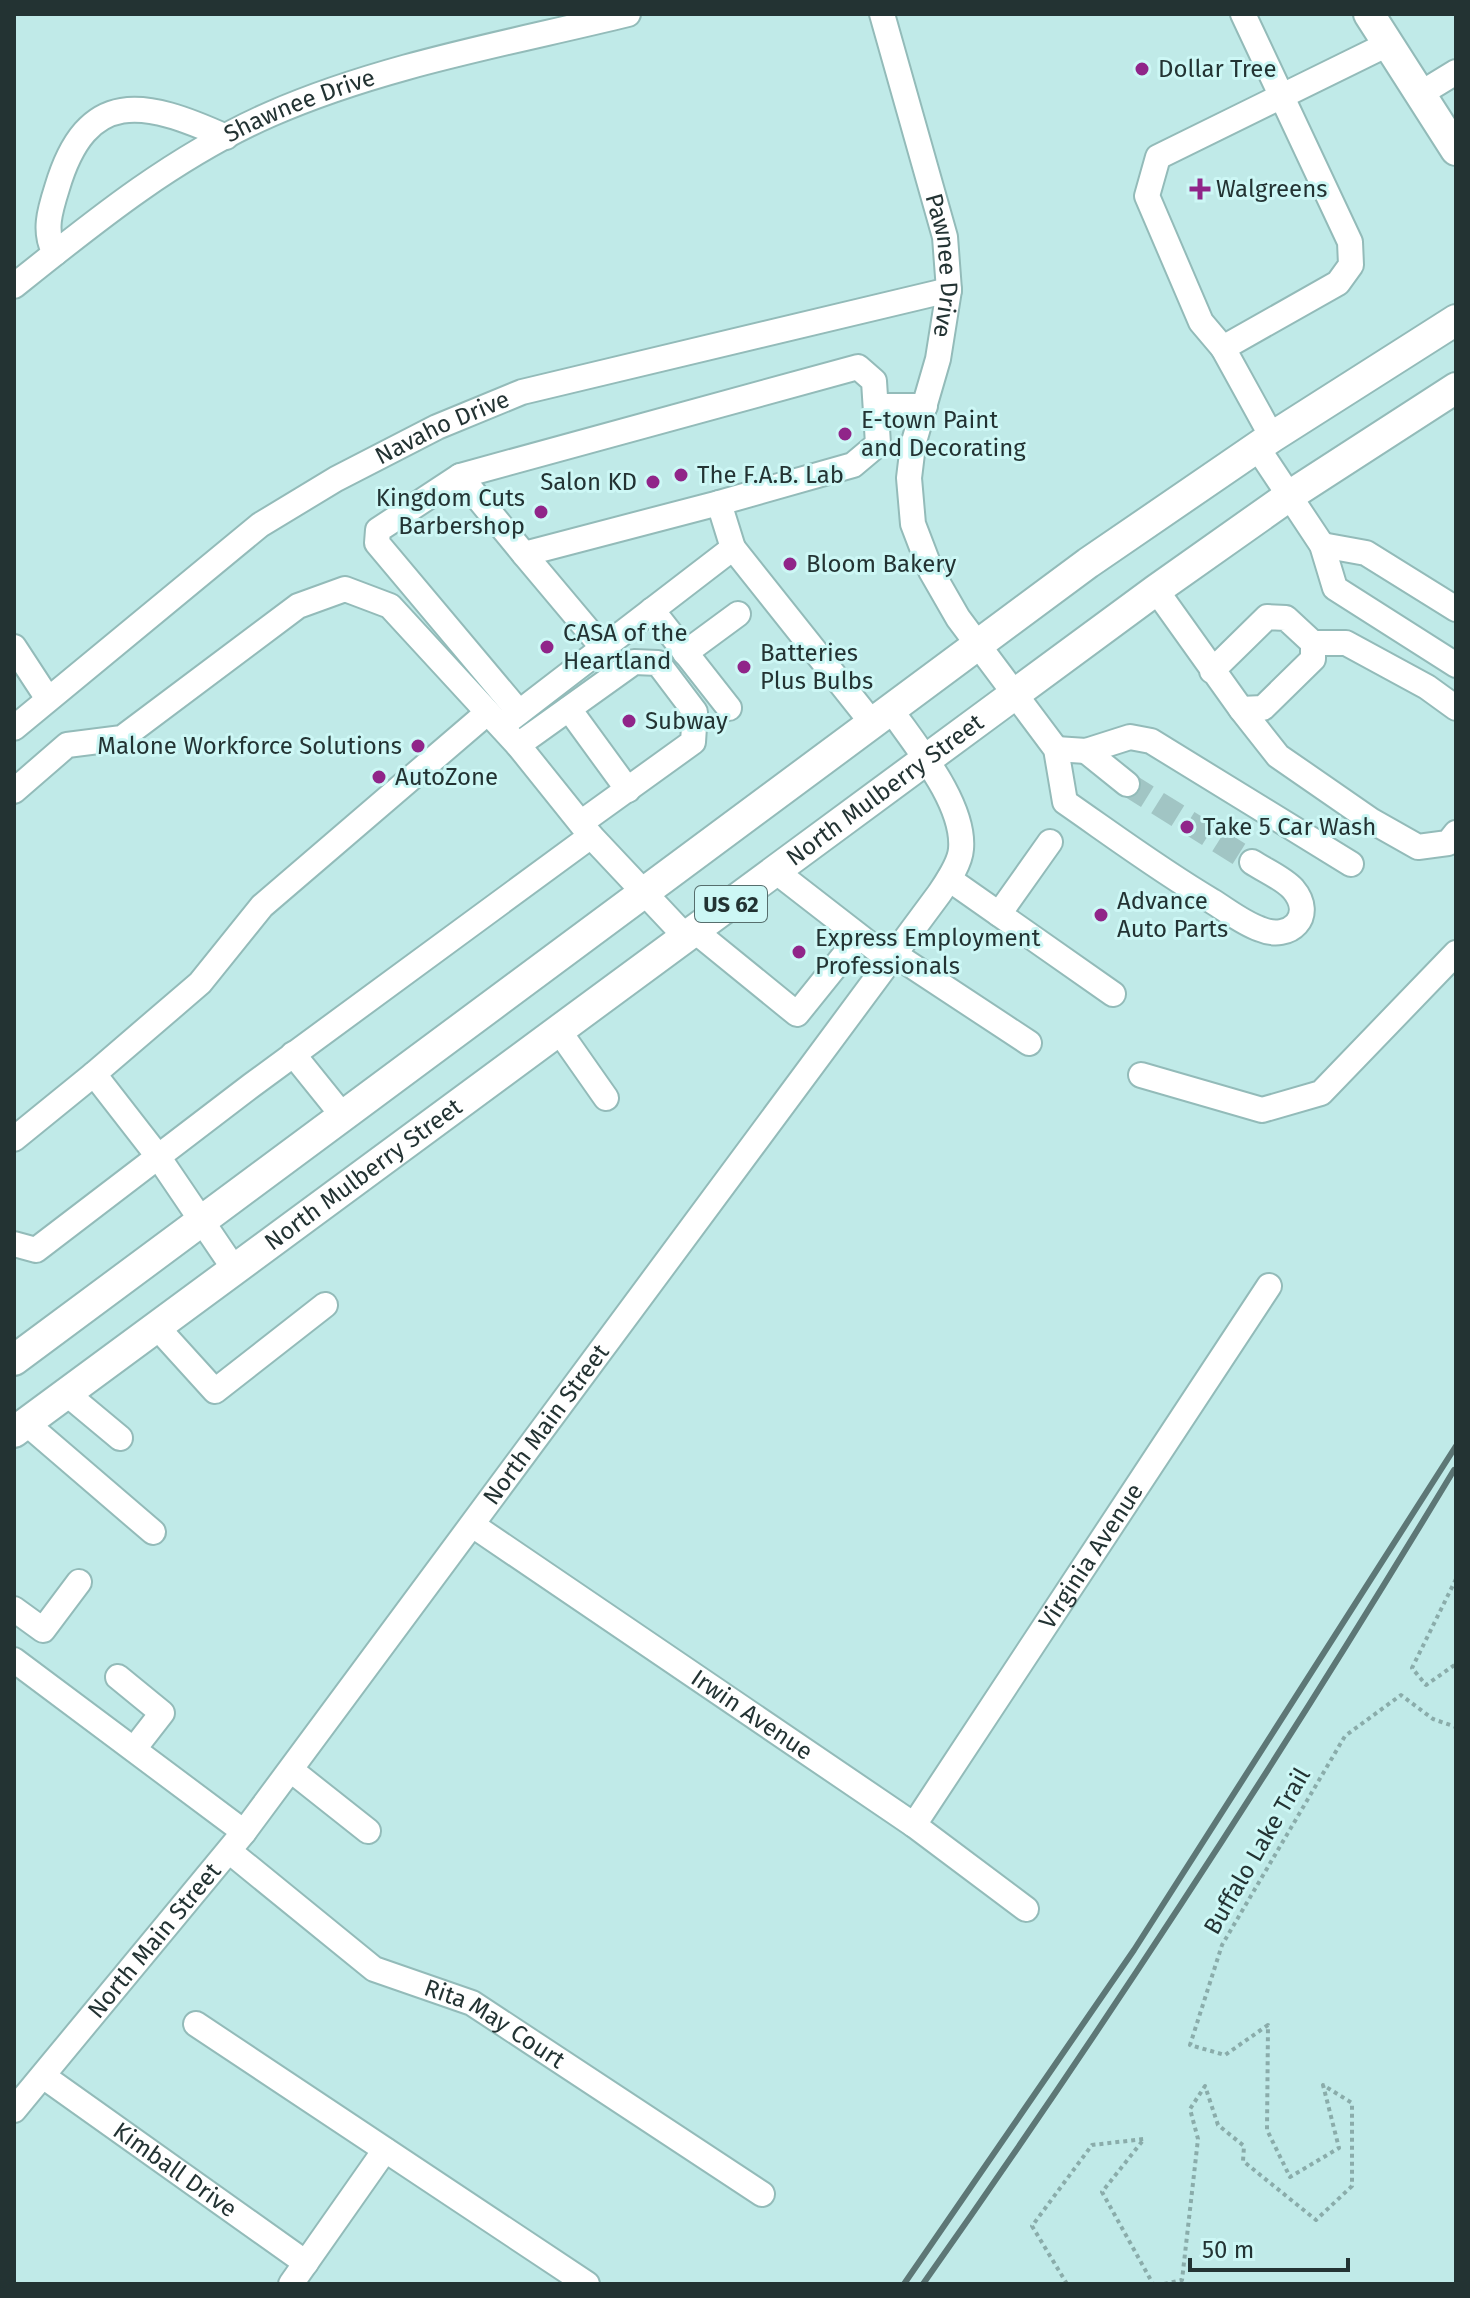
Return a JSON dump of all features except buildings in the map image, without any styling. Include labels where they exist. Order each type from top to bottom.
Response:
[{"type":"main road","points":[[1369,14],[1456,150]]},
{"type":"main road","name":"US 62","points":[[14,1360],[978,645],[1265,442],[1456,320]]},
{"type":"main road","name":"North Mulberry Street","points":[[20,1427],[1156,590],[1289,496],[1456,388]]},
{"type":"street","name":"Shawnee Drive","points":[[14,286],[142,187],[226,137],[307,100],[404,70],[628,14]]},
{"type":"street","name":"Pawnee Drive","points":[[882,14],[945,237],[949,290],[942,344],[913,445],[909,478],[913,524],[939,586],[978,645],[1056,749]]},
{"type":"street","points":[[1223,348],[1338,283],[1351,265],[1350,242],[1243,14]]},
{"type":"street","points":[[1388,44],[1158,157],[1147,196],[1201,322],[1223,348],[1289,496],[1322,545],[1335,588],[1456,665]]},
{"type":"street","points":[[1420,94],[1456,72]]},
{"type":"street","points":[[55,253],[47,232],[67,154],[88,124],[101,115],[146,110],[188,120],[226,137]]},
{"type":"street","name":"Navaho Drive","points":[[14,728],[260,525],[336,479],[470,411],[522,392],[949,290]]},
{"type":"street","points":[[519,712],[377,543],[378,530],[460,476],[858,367],[874,381],[878,444],[853,465],[524,554]]},
{"type":"street","points":[[876,406],[925,406]]},
{"type":"street","points":[[460,476],[603,648]]},
{"type":"street","points":[[17,1130],[94,1074],[200,983],[262,906],[493,720],[519,712],[733,548],[719,503]]},
{"type":"street","points":[[1322,545],[1366,553],[1456,609]]},
{"type":"street","name":"North Main Street","points":[[14,2110],[237,1841],[291,1770],[892,957],[949,879],[962,853],[961,833],[947,796],[924,758],[882,717],[733,548]]},
{"type":"street","points":[[14,791],[67,745],[122,738],[298,606],[345,589],[390,606],[518,745],[586,829],[646,892],[690,934],[797,1014],[859,937]]},
{"type":"street","points":[[1156,590],[1212,671],[1278,756],[1372,821],[1418,847],[1448,843],[1456,833]]},
{"type":"street","points":[[652,610],[729,708]]},
{"type":"street","points":[[685,653],[738,614]]},
{"type":"street","points":[[1212,671],[1267,617],[1286,618],[1313,643],[1346,643],[1427,687],[1456,708]]},
{"type":"street","points":[[1241,709],[1263,708],[1313,659],[1313,643]]},
{"type":"street","points":[[14,647],[48,699]]},
{"type":"street","points":[[14,1244],[36,1250],[586,829],[628,790],[693,742],[695,712],[658,663],[634,662],[518,745]]},
{"type":"street","points":[[569,709],[628,790]]},
{"type":"street","points":[[1252,862],[1292,889],[1301,904],[1300,919],[1290,932],[1278,935],[1258,929],[1183,884],[1065,802],[1056,749],[1086,751],[1130,737],[1151,741],[1351,864]]},
{"type":"street","points":[[1086,751],[1127,784]]},
{"type":"street","points":[[999,914],[1050,842]]},
{"type":"street","points":[[774,870],[859,937],[1029,1043]]},
{"type":"street","points":[[949,879],[1113,994]]},
{"type":"street","points":[[1141,1075],[1262,1110],[1321,1093],[1456,953]]},
{"type":"street","points":[[559,1031],[606,1098]]},
{"type":"street","points":[[293,1054],[343,1116]]},
{"type":"street","points":[[94,1074],[157,1155],[235,1270]]},
{"type":"street","name":"Virginia Avenue","points":[[914,1825],[1269,1286]]},
{"type":"street","points":[[156,1326],[215,1391],[325,1305]]},
{"type":"street","points":[[66,1393],[120,1438]]},
{"type":"street","points":[[20,1427],[153,1532]]},
{"type":"street","name":"Irwin Avenue","points":[[474,1526],[914,1825],[1026,1909]]},
{"type":"street","points":[[14,1609],[43,1630],[79,1582]]},
{"type":"street","name":"Rita May Court","points":[[14,1660],[134,1749],[374,1969],[472,2003],[762,2194]]},
{"type":"street","points":[[118,1677],[162,1713],[134,1749]]},
{"type":"street","points":[[291,1770],[368,1831]]},
{"type":"street","points":[[196,2024],[587,2284]]},
{"type":"street","name":"Kimball Drive","points":[[43,2076],[306,2263]]},
{"type":"street","points":[[291,2284],[385,2150]]},
{"type":"path","points":[[1456,1579],[1412,1668],[1426,1685],[1456,1664]]},
{"type":"path","name":"Buffalo Lake Trail","points":[[1164,2284],[1182,2280],[1198,2139],[1190,2109],[1205,2086],[1218,2125],[1244,2146],[1243,2161],[1316,2220],[1352,2186],[1352,2103],[1323,2085],[1339,2148],[1290,2177],[1267,2130],[1268,2025],[1225,2055],[1190,2045],[1222,1945],[1345,1736],[1401,1695],[1433,1719],[1456,1727]]},
{"type":"path","points":[[1067,2284],[1032,2226],[1092,2145],[1144,2139],[1102,2192],[1153,2284]]},
{"type":"tunnel","points":[[1127,784],[1252,862]]},
{"type":"railway","points":[[904,2284],[1134,1950],[1456,1446]]},
{"type":"railway","points":[[923,2284],[1196,1882],[1454,1470]]},
{"type":"place","name":"Dollar Tree","points":[[1142,69]]},
{"type":"place","name":"Walgreens","points":[[1200,189]]},
{"type":"place","name":"E-town Paint and Decorating","points":[[845,434]]},
{"type":"place","name":"The F.A.B. Lab","points":[[681,475]]},
{"type":"place","name":"Salon KD","points":[[653,482]]},
{"type":"place","name":"Kingdom Cuts Barbershop","points":[[541,512]]},
{"type":"place","name":"Bloom Bakery","points":[[790,564]]},
{"type":"place","name":"CASA of the Heartland","points":[[547,647]]},
{"type":"place","name":"Batteries Plus Bulbs","points":[[744,667]]},
{"type":"place","name":"Subway","points":[[629,721]]},
{"type":"place","name":"Malone Workforce Solutions","points":[[418,746]]},
{"type":"place","name":"AutoZone","points":[[379,777]]},
{"type":"place","name":"Take 5 Car Wash","points":[[1187,827]]},
{"type":"place","name":"Advance Auto Parts","points":[[1101,915]]},
{"type":"place","name":"Express Employment Professionals","points":[[799,952]]}]
